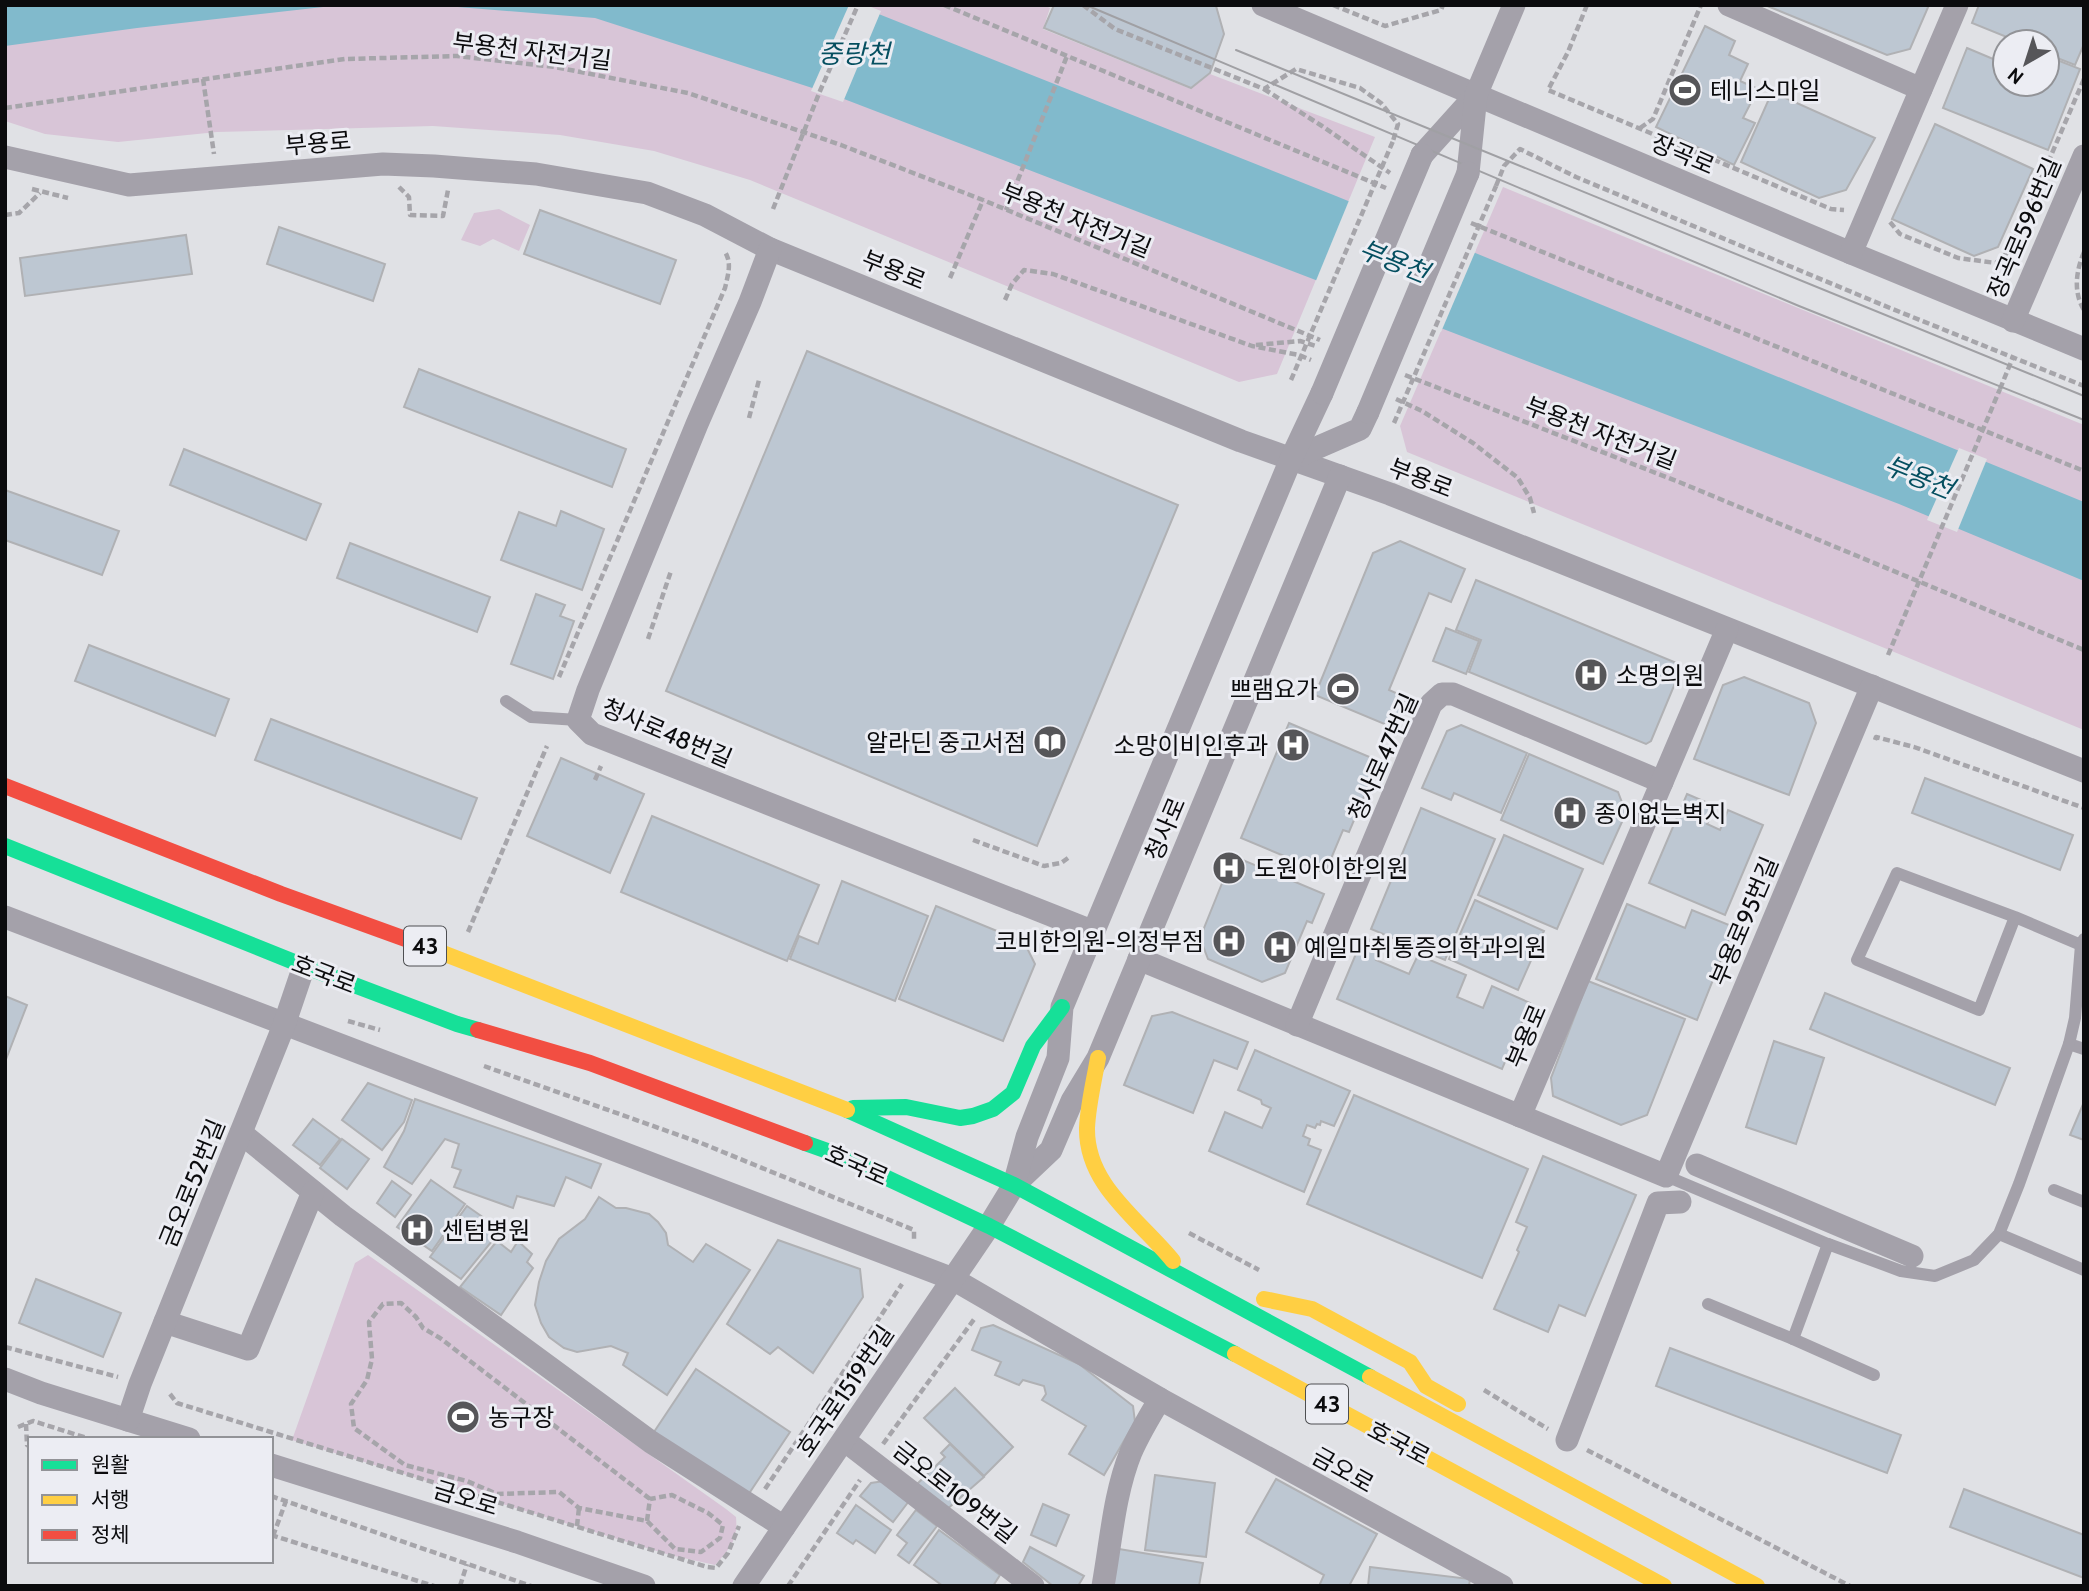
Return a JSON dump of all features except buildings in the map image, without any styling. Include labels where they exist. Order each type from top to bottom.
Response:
[{"type":"main road","name":"호국로","points":[[5,786],[844,1108],[1014,1185],[1757,1586]]},
{"type":"main road","name":"호국로","points":[[5,846],[457,1024],[590,1063],[836,1154],[989,1226],[1240,1356],[1664,1586]]},
{"type":"main road","name":"호국로","points":[[844,1108],[906,1107],[960,1118],[993,1109],[1013,1093],[1032,1046],[1062,1007]]},
{"type":"main road","points":[[1098,1058],[1087,1129],[1093,1164],[1109,1193],[1156,1240],[1189,1281]]},
{"type":"main road","points":[[1156,1240],[1192,1260]]},
{"type":"main road","points":[[1258,1296],[1312,1308],[1410,1362],[1426,1386],[1469,1410]]},
{"type":"main road","points":[[1491,1421],[1514,1455]]},
{"type":"street","name":"장곡로","points":[[1263,5],[2084,349]]},
{"type":"street","points":[[1291,459],[1360,429],[1468,173],[1476,95],[1514,5]]},
{"type":"street","points":[[1729,5],[1921,89]]},
{"type":"street","points":[[1851,253],[1957,5]]},
{"type":"street","name":"청사로","points":[[1014,1185],[1027,1137],[1058,1058],[1062,1007],[1291,459],[1322,393],[1422,155],[1476,95]]},
{"type":"street","name":"장곡로596번길","points":[[2013,321],[2084,156]]},
{"type":"street","name":"부용로","points":[[5,157],[129,185],[383,164],[536,174],[647,193],[705,215],[770,249],[1241,441],[1390,494],[2084,771]]},
{"type":"street","name":"청사로48번길","points":[[770,249],[578,720],[592,734],[1094,932]]},
{"type":"street","name":"청사로","points":[[989,1226],[1014,1185],[1051,1150],[1072,1101],[1098,1058],[1340,476]]},
{"type":"street","name":"부용로","points":[[1520,1116],[1727,629]]},
{"type":"street","name":"부용로95번길","points":[[1666,1176],[1871,686]]},
{"type":"street","name":"청사로47번길","points":[[1297,1025],[1434,699],[1442,694],[1453,694],[1662,782]]},
{"type":"street","name":"금오로","points":[[5,917],[953,1279],[1160,1399],[1502,1586]]},
{"type":"street","points":[[1139,959],[1666,1176]]},
{"type":"street","name":"금오로52번길","points":[[128,1420],[284,1025],[304,966]]},
{"type":"street","points":[[241,1133],[354,1224],[651,1442],[784,1527]]},
{"type":"street","points":[[1697,1165],[1912,1256]]},
{"type":"street","points":[[165,1322],[248,1349],[313,1192]]},
{"type":"street","points":[[1567,1440],[1658,1203],[1680,1202]]},
{"type":"street","name":"호국로1519번길","points":[[744,1586],[989,1226]]},
{"type":"street","points":[[5,1379],[41,1393],[183,1437]]},
{"type":"street","points":[[1103,1586],[1119,1494],[1130,1455],[1160,1399]]},
{"type":"street","name":"금오로109번길","points":[[844,1440],[1033,1586]]},
{"type":"street","name":"금오로","points":[[273,1466],[517,1542],[644,1586]]},
{"type":"lane","points":[[506,701],[531,717],[578,720]]},
{"type":"lane","points":[[1666,1176],[1830,1245],[1901,1271],[1936,1276],[1974,1259],[1999,1234],[2069,1044],[2075,1018],[2082,942],[1898,873],[1857,960],[1979,1010],[2015,917]]},
{"type":"lane","points":[[2069,1044],[2084,1049]]},
{"type":"lane","points":[[2054,1190],[2084,1202]]},
{"type":"lane","points":[[1999,1234],[2084,1270]]},
{"type":"lane","points":[[1793,1339],[1828,1244],[1830,1245]]},
{"type":"lane","points":[[1708,1304],[1874,1375]]},
{"type":"path","points":[[773,209],[858,5]]},
{"type":"path","points":[[944,5],[1398,193]]},
{"type":"path","points":[[1083,5],[1115,29],[1264,89],[1391,174]]},
{"type":"path","points":[[1333,5],[1385,26],[1441,10],[1443,5]]},
{"type":"path","points":[[1587,5],[1568,52],[1548,90],[1831,209],[1852,210]]},
{"type":"path","points":[[1639,128],[1653,119],[1701,5]]},
{"type":"path","name":"부용천 자전거길","points":[[5,108],[345,59],[457,56],[555,67],[688,93],[841,145],[983,200],[1325,342]]},
{"type":"path","points":[[1006,210],[1067,56]]},
{"type":"path","points":[[1264,89],[1296,69],[1360,88],[1381,103],[1398,124],[1291,380]]},
{"type":"path","points":[[203,79],[214,154]]},
{"type":"path","points":[[1885,217],[1900,234],[1958,258],[1996,263],[2007,253],[2018,232],[2084,79]]},
{"type":"path","points":[[1394,423],[1504,166],[1520,149],[1576,177],[2084,386]]},
{"type":"path","points":[[410,197],[410,215],[443,216],[447,191],[457,187]]},
{"type":"path","points":[[5,215],[19,213],[40,192]]},
{"type":"path","points":[[950,278],[983,200]]},
{"type":"path","points":[[1460,219],[2084,471]]},
{"type":"path","points":[[559,677],[725,288],[729,267],[728,257],[721,245]]},
{"type":"path","points":[[2084,252],[2076,292],[2084,310]]},
{"type":"path","points":[[1005,300],[1012,285],[1024,270],[1053,274],[1252,346],[1311,360]]},
{"type":"path","points":[[1888,655],[2013,357]]},
{"type":"path","name":"부용천 자전거길","points":[[1401,373],[1679,482],[2084,650]]},
{"type":"path","points":[[748,418],[759,380]]},
{"type":"path","points":[[1385,394],[1422,411],[1474,443],[1518,478],[1530,498],[1534,513]]},
{"type":"path","points":[[648,639],[671,571]]},
{"type":"path","points":[[1872,747],[1876,737],[1914,747],[2084,808]]},
{"type":"path","points":[[466,938],[547,746]]},
{"type":"path","points":[[595,780],[601,766]]},
{"type":"path","points":[[973,840],[1044,866],[1061,863],[1068,858]]},
{"type":"path","points":[[337,1017],[384,1031]]},
{"type":"path","points":[[472,1062],[702,1143],[914,1230],[914,1234]]},
{"type":"path","points":[[1184,1230],[1264,1274]]},
{"type":"path","points":[[765,1490],[903,1282]]},
{"type":"path","points":[[401,1303],[423,1328],[650,1499],[672,1494],[690,1502],[723,1525],[720,1538],[701,1552],[675,1549],[647,1521],[579,1508],[559,1492],[497,1494],[467,1481],[405,1465],[354,1428],[351,1404],[367,1380],[372,1359],[369,1322],[383,1304],[401,1303]]},
{"type":"path","points":[[882,1445],[975,1318]]},
{"type":"path","points":[[5,1347],[125,1379]]},
{"type":"path","points":[[1474,1384],[1567,1440],[1850,1586]]},
{"type":"path","points":[[170,1394],[177,1403],[716,1568],[727,1553],[739,1526]]},
{"type":"path","points":[[18,1427],[33,1421],[84,1437]]},
{"type":"path","points":[[26,1424],[28,1446]]},
{"type":"path","points":[[788,1586],[865,1473]]},
{"type":"path","points":[[273,1497],[531,1586]]},
{"type":"path","points":[[647,1521],[650,1499]]},
{"type":"path","points":[[273,1533],[286,1501]]},
{"type":"path","points":[[577,1526],[579,1508]]},
{"type":"path","points":[[273,1535],[434,1586]]},
{"type":"path","points":[[720,1538],[731,1545]]},
{"type":"path","points":[[460,1586],[467,1564]]},
{"type":"shaded area","points":[[5,5],[1044,5],[1050,8],[1043,29],[1191,89],[1210,74],[1375,137],[1277,374],[1239,382],[750,180],[654,151],[560,135],[433,126],[217,132],[118,142],[45,134],[5,121]]},
{"type":"shaded area","points":[[1503,187],[2084,425],[2084,730],[1407,452],[1400,426]]},
{"type":"shaded area","points":[[499,209],[530,225],[519,251],[493,239],[480,246],[461,240],[474,213]]},
{"type":"shaded area","points":[[368,1255],[736,1517],[734,1538],[725,1554],[715,1565],[670,1555],[292,1440],[355,1263]]},
{"type":"water","points":[[5,5],[341,5],[5,46]]},
{"type":"water","name":"중랑천","points":[[433,5],[856,5],[1336,196],[2084,502],[2084,581],[1899,504],[831,94],[595,18]]},
{"type":"pier","points":[[849,5],[866,5],[881,11],[843,102],[811,91]]},
{"type":"pier","points":[[1350,198],[1476,250],[1441,332],[1315,283]]},
{"type":"pier","points":[[1959,448],[1987,459],[1957,532],[1927,520]]},
{"type":"tram line","points":[[1086,5],[1799,306],[2084,420]]},
{"type":"tram line","points":[[1236,50],[2084,396]]},
{"type":"traffic: fast","points":[[5,846],[304,966],[478,1030]]},
{"type":"traffic: fast","points":[[853,1108],[906,1107],[960,1118],[993,1109],[1013,1093],[1033,1046],[1062,1007]]},
{"type":"traffic: fast","points":[[847,1110],[1014,1185],[1370,1377]]},
{"type":"traffic: fast","points":[[805,1143],[836,1154],[989,1226],[1235,1354]]},
{"type":"traffic: slow","points":[[422,945],[847,1110]]},
{"type":"traffic: slow","points":[[1098,1058],[1087,1128],[1089,1149],[1095,1167],[1117,1201],[1173,1261]]},
{"type":"traffic: slow","points":[[1264,1299],[1312,1309],[1410,1362],[1426,1386],[1458,1404]]},
{"type":"traffic: slow","points":[[1235,1354],[1664,1586]]},
{"type":"traffic: slow","points":[[1370,1377],[1757,1586]]},
{"type":"traffic: jam","points":[[5,786],[281,894],[422,945]]},
{"type":"traffic: jam","points":[[478,1030],[590,1063],[805,1143]]},
{"type":"place","name":"테니스마일","points":[[1685,90]]},
{"type":"place","name":"소명의원","points":[[1591,675]]},
{"type":"place","name":"쁘램요가","points":[[1343,689]]},
{"type":"place","name":"알라딘 중고서점","points":[[1050,742]]},
{"type":"place","name":"소망이비인후과","points":[[1293,745]]},
{"type":"place","name":"종이없는벽지","points":[[1570,813]]},
{"type":"place","name":"도원아이한의원","points":[[1229,868]]},
{"type":"place","name":"코비한의원-의정부점","points":[[1229,941]]},
{"type":"place","name":"예일마취통증의학과의원","points":[[1280,947]]},
{"type":"place","name":"센텀병원","points":[[417,1230]]},
{"type":"place","name":"농구장","points":[[463,1417]]},
{"type":"water label","name":"부용천","points":[[1394,261]]},
{"type":"water label","name":"부용천","points":[[1919,477]]}]
